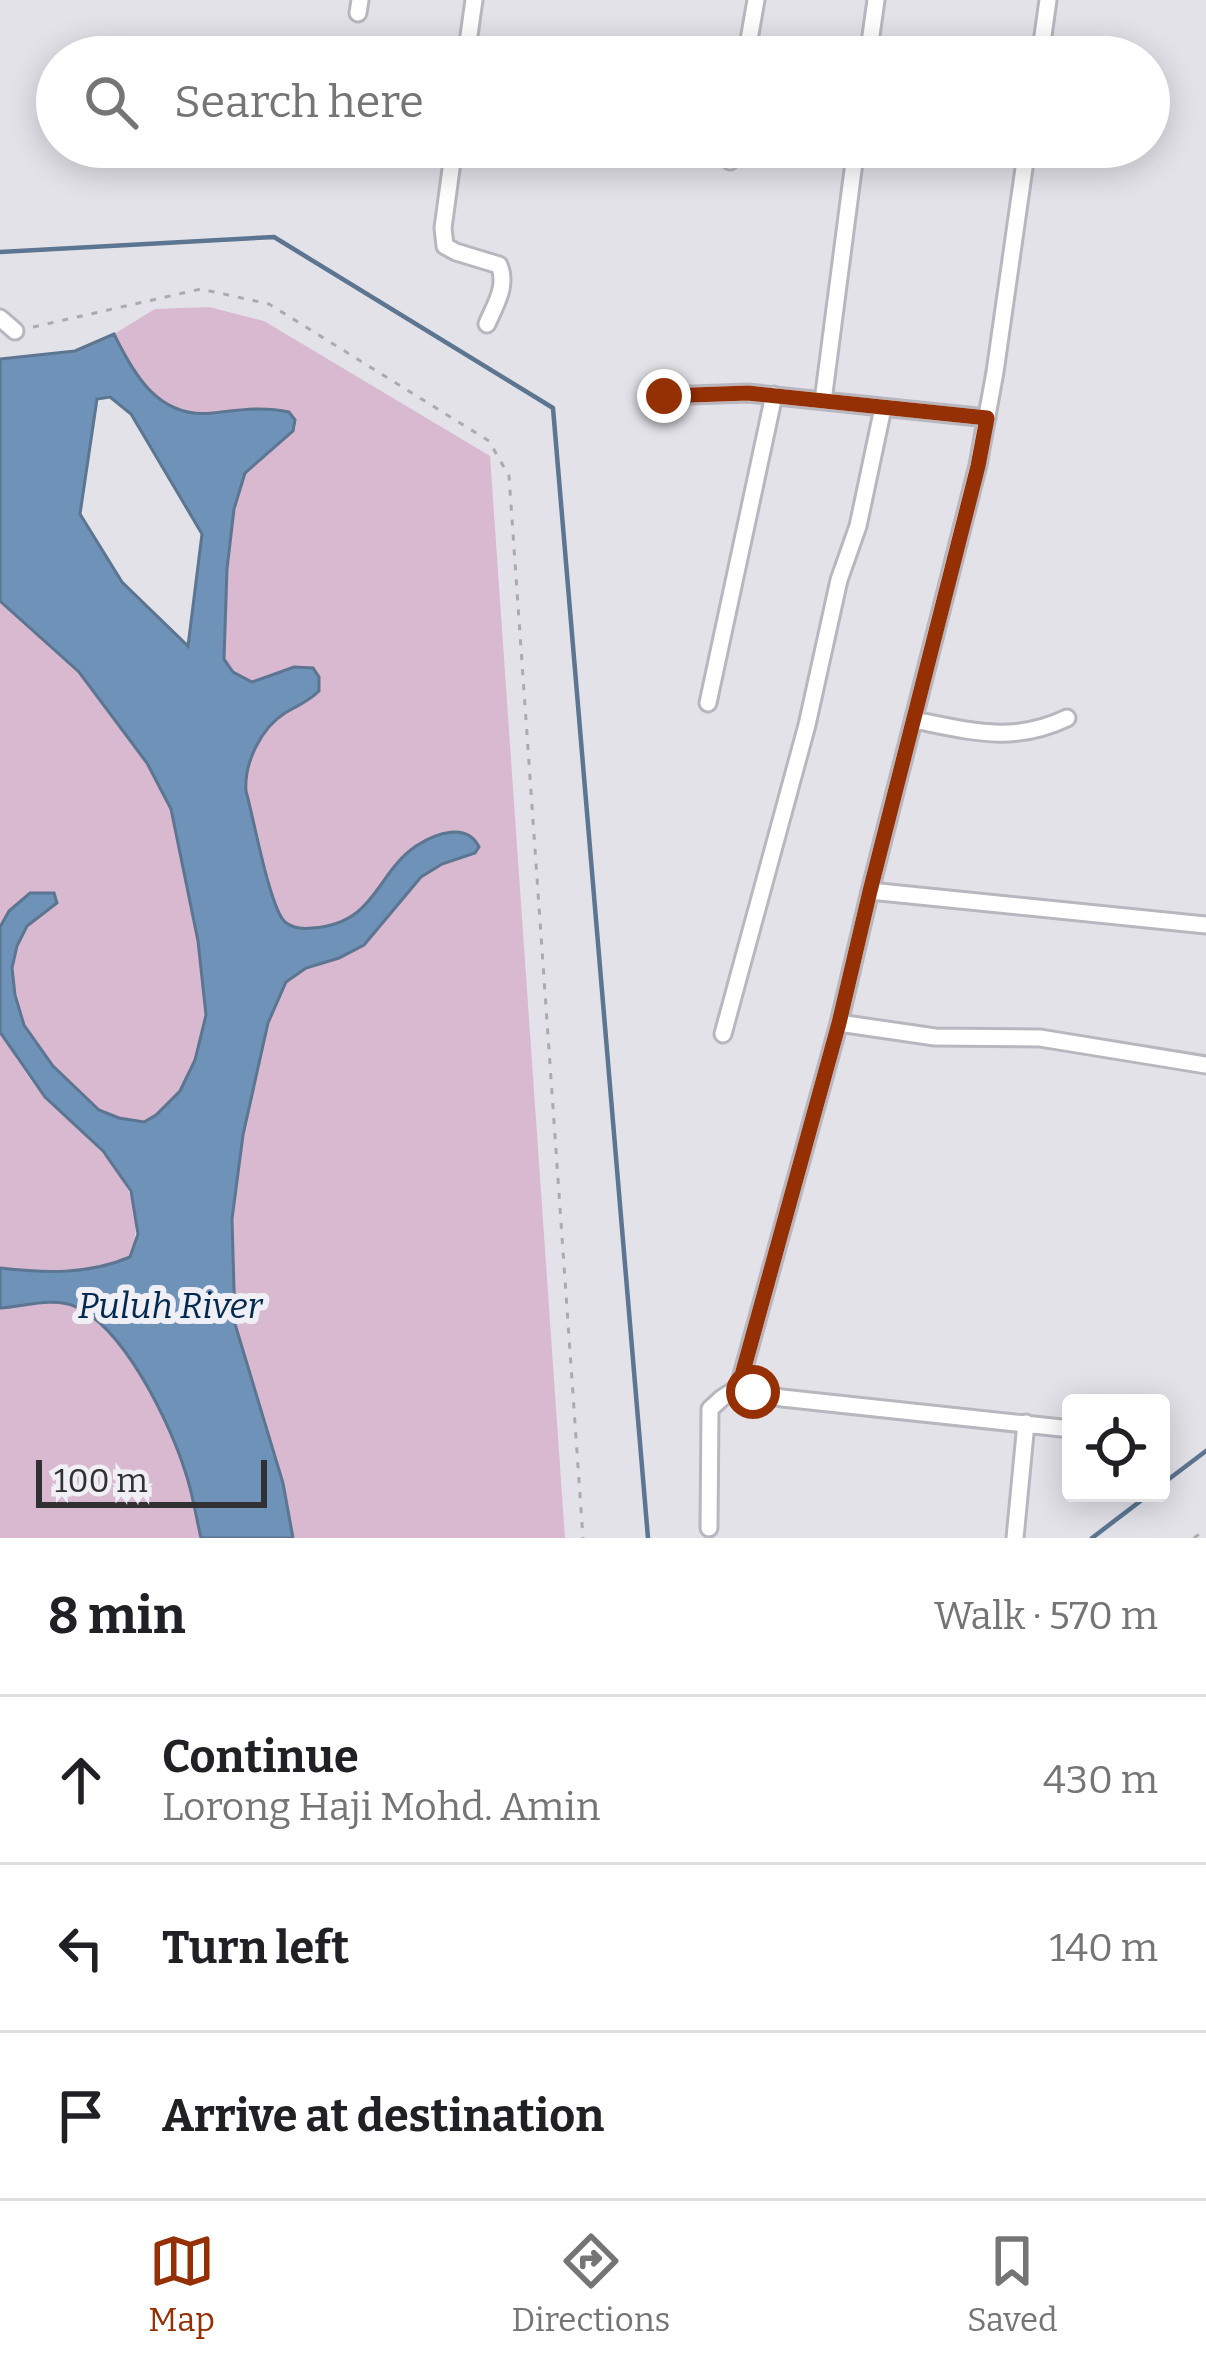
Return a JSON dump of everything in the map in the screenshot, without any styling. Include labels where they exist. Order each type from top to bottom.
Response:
[{"type":"street","points":[[469,36],[474,0]]},
{"type":"street","points":[[749,36],[755,0]]},
{"type":"street","points":[[871,36],[876,0]]},
{"type":"street","points":[[1043,36],[1048,0]]},
{"type":"street","points":[[451,168],[445,246],[499,265],[503,275],[487,324]]},
{"type":"street","points":[[824,401],[853,168]]},
{"type":"street","points":[[1024,168],[978,466],[839,1023],[742,1375],[753,1392],[1062,1428]]},
{"type":"street","points":[[0,318],[15,331]]},
{"type":"street","points":[[708,703],[774,395]]},
{"type":"street","points":[[664,396],[774,395],[987,418]]},
{"type":"street","points":[[723,1034],[807,725],[839,580],[858,526],[883,408]]},
{"type":"street","points":[[914,720],[976,732],[1024,734],[1067,718]]},
{"type":"street","points":[[870,891],[1206,925]]},
{"type":"street","points":[[839,1023],[935,1037],[1040,1038],[1206,1065]]},
{"type":"street","points":[[710,1528],[710,1409],[744,1384]]},
{"type":"street","points":[[1015,1538],[1026,1423]]},
{"type":"path","points":[[15,331],[201,289],[269,304],[489,441],[508,476],[583,1538]]},
{"type":"path","points":[[1194,1538],[1206,1529]]},
{"type":"shaded area","points":[[209,307],[264,321],[490,456],[565,1538],[293,1538],[282,1483],[235,1324],[232,1219],[243,1135],[268,1023],[285,982],[306,968],[364,945],[421,877],[475,853],[461,831],[421,843],[360,910],[337,923],[312,928],[286,924],[276,906],[246,790],[248,769],[268,728],[319,692],[319,678],[294,667],[252,682],[233,672],[224,659],[234,509],[245,473],[278,446],[271,408],[203,414],[170,407],[141,381],[114,334],[155,309]]},
{"type":"shaded area","points":[[0,601],[79,672],[147,763],[171,809],[198,941],[206,1015],[195,1060],[180,1091],[143,1122],[99,1110],[53,1066],[24,1025],[15,995],[12,968],[17,946],[27,926],[56,904],[9,911],[0,927]]},
{"type":"shaded area","points":[[0,1032],[35,1085],[101,1152],[127,1188],[136,1232],[130,1257],[66,1271],[0,1268]]},
{"type":"shaded area","points":[[60,1302],[104,1328],[140,1372],[177,1449],[201,1538],[0,1538],[0,1308]]},
{"type":"water","name":"Puluh River","points":[[114,334],[140,379],[177,409],[212,413],[269,409],[289,412],[295,420],[293,431],[245,473],[234,509],[224,659],[233,672],[252,682],[294,667],[313,668],[319,677],[319,691],[276,720],[262,737],[246,780],[268,881],[285,922],[309,928],[349,917],[373,896],[402,857],[433,837],[459,832],[479,847],[421,877],[364,945],[306,968],[286,982],[268,1023],[243,1135],[232,1219],[235,1324],[283,1483],[293,1538],[201,1538],[169,1430],[143,1379],[110,1334],[93,1317],[65,1303],[0,1308],[0,1268],[98,1267],[130,1257],[138,1234],[131,1191],[103,1151],[45,1097],[0,1032],[0,927],[9,911],[30,893],[54,893],[57,903],[27,926],[17,946],[12,968],[15,995],[24,1025],[53,1066],[99,1110],[144,1122],[156,1115],[180,1091],[195,1060],[206,1015],[198,941],[171,809],[147,763],[79,672],[0,601],[0,359],[75,351]],"holes":[[[110,397],[131,414],[202,534],[188,646],[122,582],[80,514],[97,399]]]},
{"type":"waterway","points":[[0,252],[274,237],[553,408],[648,1538]]},
{"type":"waterway","points":[[1170,1478],[1206,1451]]},
{"type":"waterway","points":[[1092,1538],[1139,1502]]},
{"type":"route","points":[[664,396],[748,393],[987,418],[839,1023],[742,1375],[753,1392]]}]
